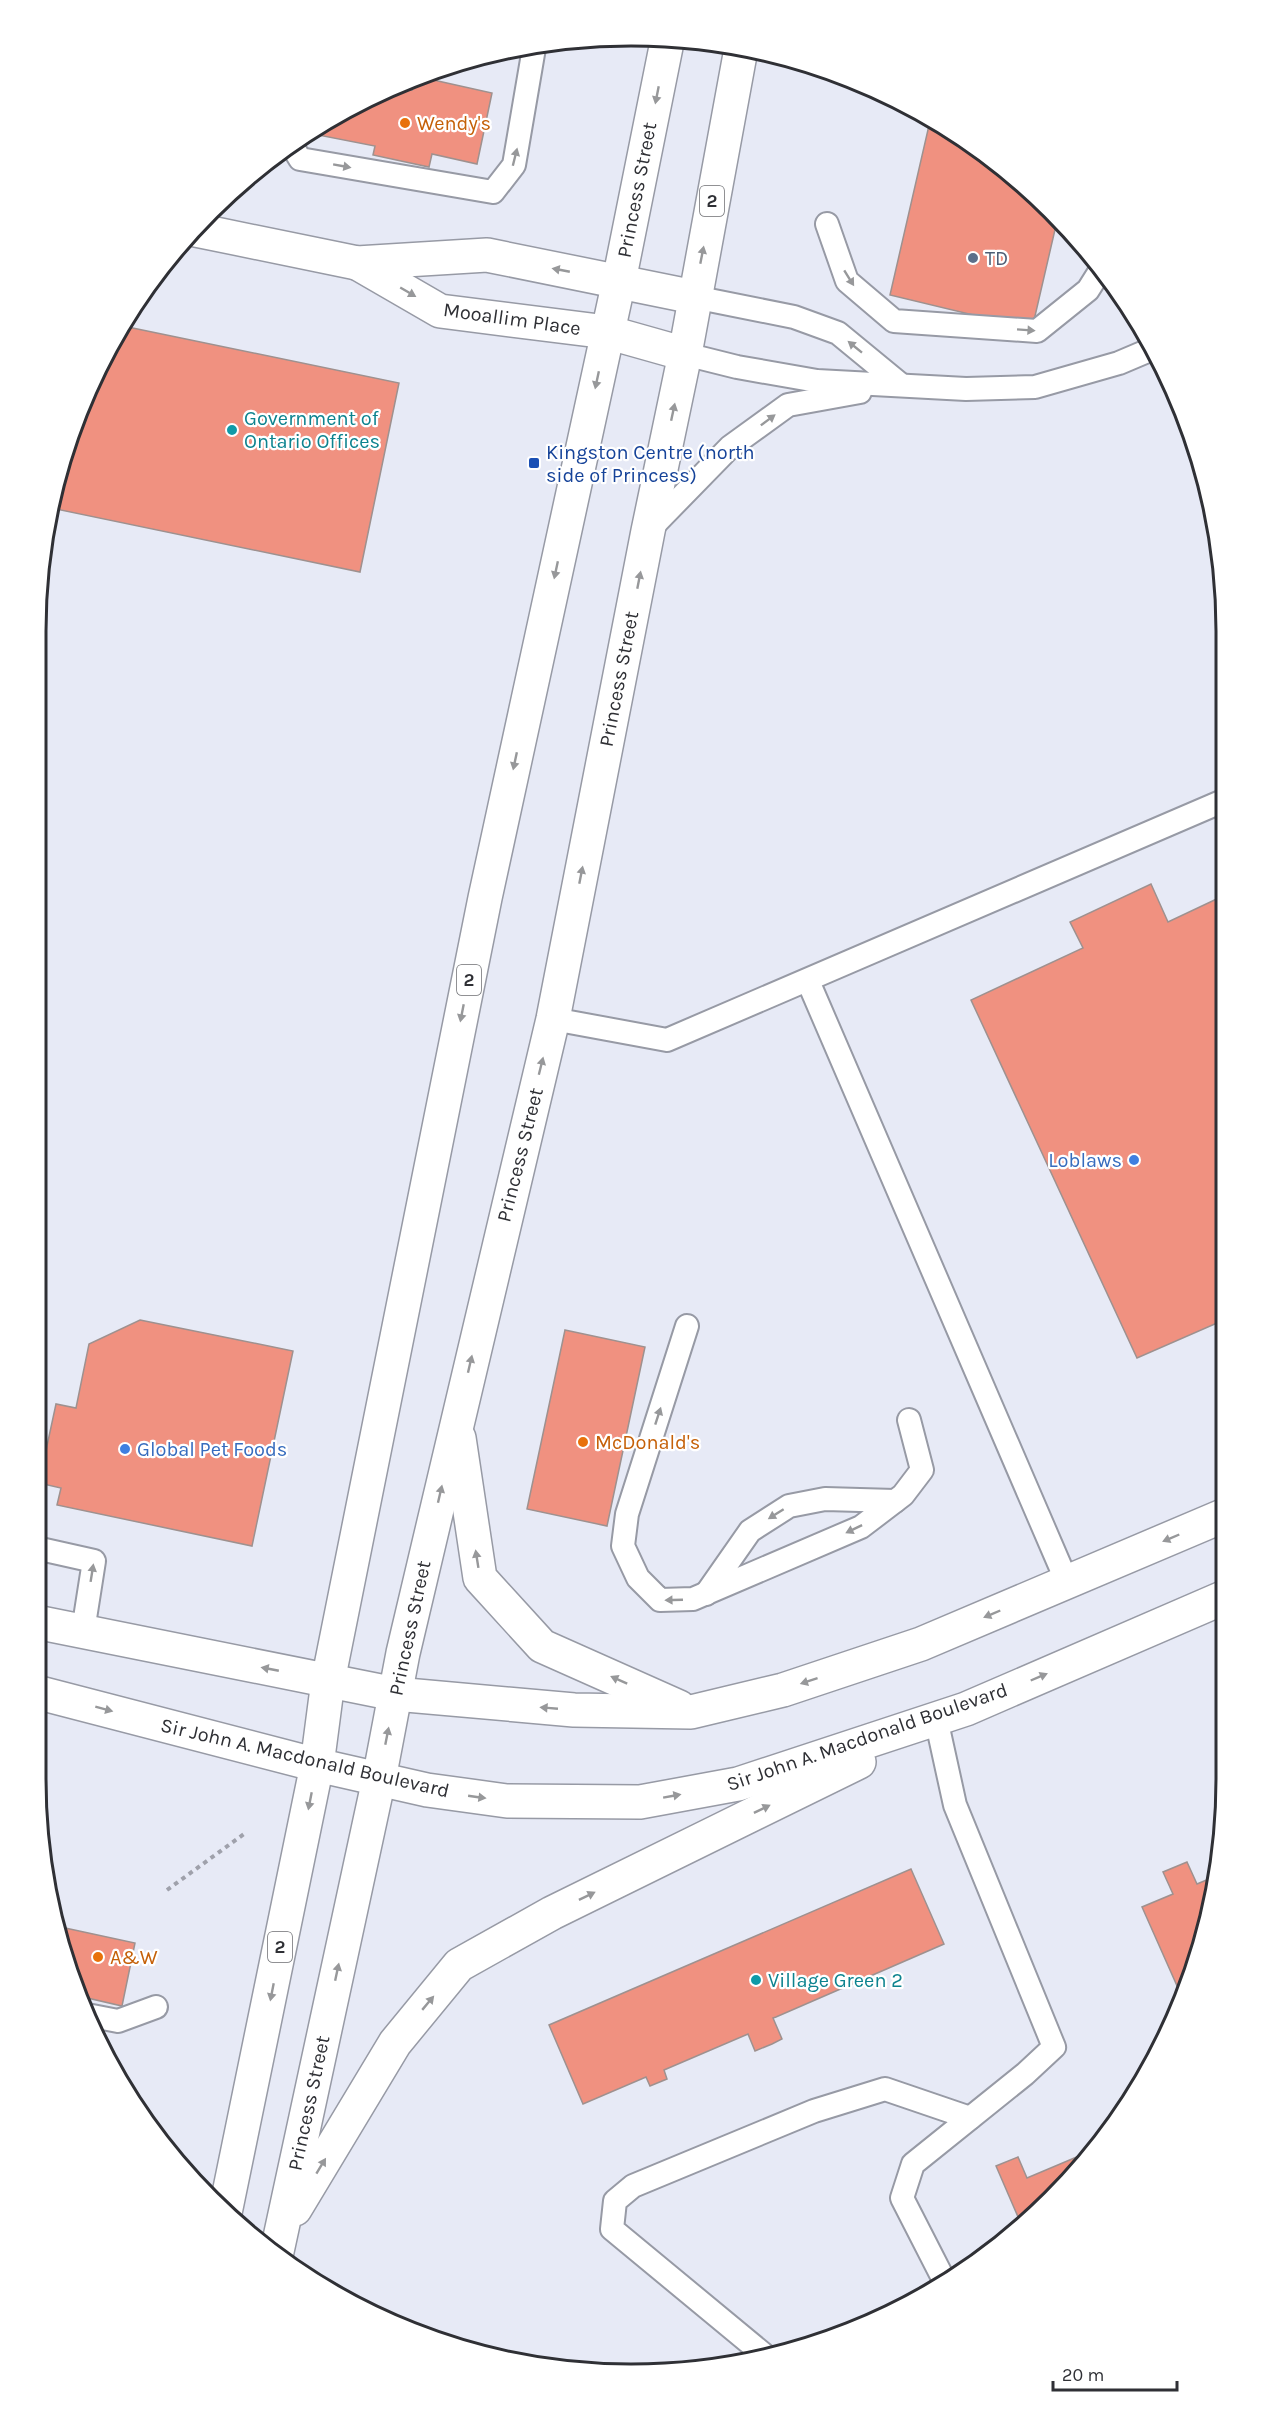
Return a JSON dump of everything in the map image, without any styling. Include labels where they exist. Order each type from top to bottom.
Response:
[{"type":"main road","name":"Princess Street","points":[[227,2202],[317,1765],[328,1681],[485,898],[619,281],[666,48]]},
{"type":"main road","name":"Princess Street","points":[[278,2245],[379,1779],[395,1694],[456,1421],[553,1019],[648,531],[685,354],[739,57]]},
{"type":"main road","name":"Mooallim Place","points":[[205,232],[357,263],[487,255],[694,297]]},
{"type":"main road","name":"Mooallim Place","points":[[357,263],[440,311],[607,332],[685,354]]},
{"type":"main road","points":[[456,1421],[480,1578],[542,1646],[692,1712]]},
{"type":"main road","points":[[47,1624],[395,1694],[574,1710],[692,1712],[783,1690],[921,1644],[1216,1519]]},
{"type":"main road","name":"Sir John A. Macdonald Boulevard","points":[[47,1697],[317,1765],[427,1790],[507,1801],[640,1802],[738,1784],[966,1708],[1216,1601]]},
{"type":"main road","points":[[278,2245],[395,2043],[459,1965],[552,1913],[966,1708]]},
{"type":"lane","points":[[296,152],[300,159],[493,192],[514,165],[533,56]]},
{"type":"lane","points":[[827,224],[848,281],[894,321],[1037,331],[1088,290],[1097,276]]},
{"type":"lane","points":[[694,297],[794,317],[837,333],[900,384]]},
{"type":"lane","points":[[685,354],[737,367],[817,381],[966,389],[1035,387],[1119,363],[1145,352]]},
{"type":"lane","points":[[648,531],[730,447],[788,405],[900,384]]},
{"type":"lane","points":[[553,1019],[667,1040],[1216,804]]},
{"type":"lane","points":[[808,981],[1067,1582]]},
{"type":"lane","points":[[687,1326],[627,1514],[623,1546],[638,1578],[660,1600],[693,1599],[861,1527],[903,1495],[922,1470],[909,1420]]},
{"type":"lane","points":[[705,1594],[750,1531],[789,1506],[825,1499],[895,1501]]},
{"type":"lane","points":[[47,1550],[94,1561],[83,1631]]},
{"type":"lane","points":[[937,1723],[955,1805],[1054,2047],[1025,2074],[913,2164],[902,2198],[942,2275]]},
{"type":"lane","points":[[97,2017],[118,2021],[156,2007]]},
{"type":"lane","points":[[759,2350],[612,2229],[615,2201],[633,2186],[813,2111],[885,2089],[970,2118]]},
{"type":"path","points":[[167,1890],[191,1875],[244,1834]]},
{"type":"building","name":"Wendy's","points":[[436,81],[492,93],[477,164],[432,154],[429,167],[373,155],[375,146],[321,136],[373,107]]},
{"type":"building","name":"TD","points":[[928,128],[988,167],[1055,229],[1032,329],[890,295]]},
{"type":"building","name":"Government of Ontario Offices","points":[[132,328],[399,383],[360,572],[60,510],[66,480],[91,408]]},
{"type":"building","name":"Loblaws","points":[[1151,884],[1168,922],[1216,899],[1216,1323],[1137,1358],[971,1000],[1083,948],[1070,922]]},
{"type":"building","points":[[140,1320],[293,1351],[252,1546],[57,1505],[61,1488],[47,1485],[47,1446],[56,1404],[76,1408],[89,1344]]},
{"type":"building","name":"McDonald's","points":[[565,1330],[645,1347],[607,1526],[527,1509]]},
{"type":"building","points":[[1187,1862],[1197,1884],[1207,1880],[1197,1931],[1178,1987],[1142,1907],[1173,1894],[1163,1872]]},
{"type":"building","name":"Village Green 2","points":[[911,1869],[944,1944],[773,2018],[782,2039],[772,2044],[755,2051],[748,2034],[664,2070],[667,2079],[650,2086],[646,2077],[583,2104],[549,2025]]},
{"type":"building","name":"A&W","points":[[65,1928],[135,1943],[122,2006],[89,1998]]},
{"type":"building","points":[[1079,2156],[1018,2218],[996,2166],[1018,2157],[1027,2178]]},
{"type":"place","name":"Wendy's","points":[[405,123]]},
{"type":"place","name":"TD","points":[[973,258]]},
{"type":"place","name":"Government of Ontario Offices","points":[[232,430]]},
{"type":"place","name":"Kingston Centre (north side of Princess)","points":[[534,463]]},
{"type":"place","name":"Loblaws","points":[[1134,1160]]},
{"type":"place","name":"McDonald's","points":[[583,1442]]},
{"type":"place","name":"Global Pet Foods","points":[[125,1449]]},
{"type":"place","name":"A&W","points":[[98,1957]]},
{"type":"place","name":"Village Green 2","points":[[756,1980]]}]
